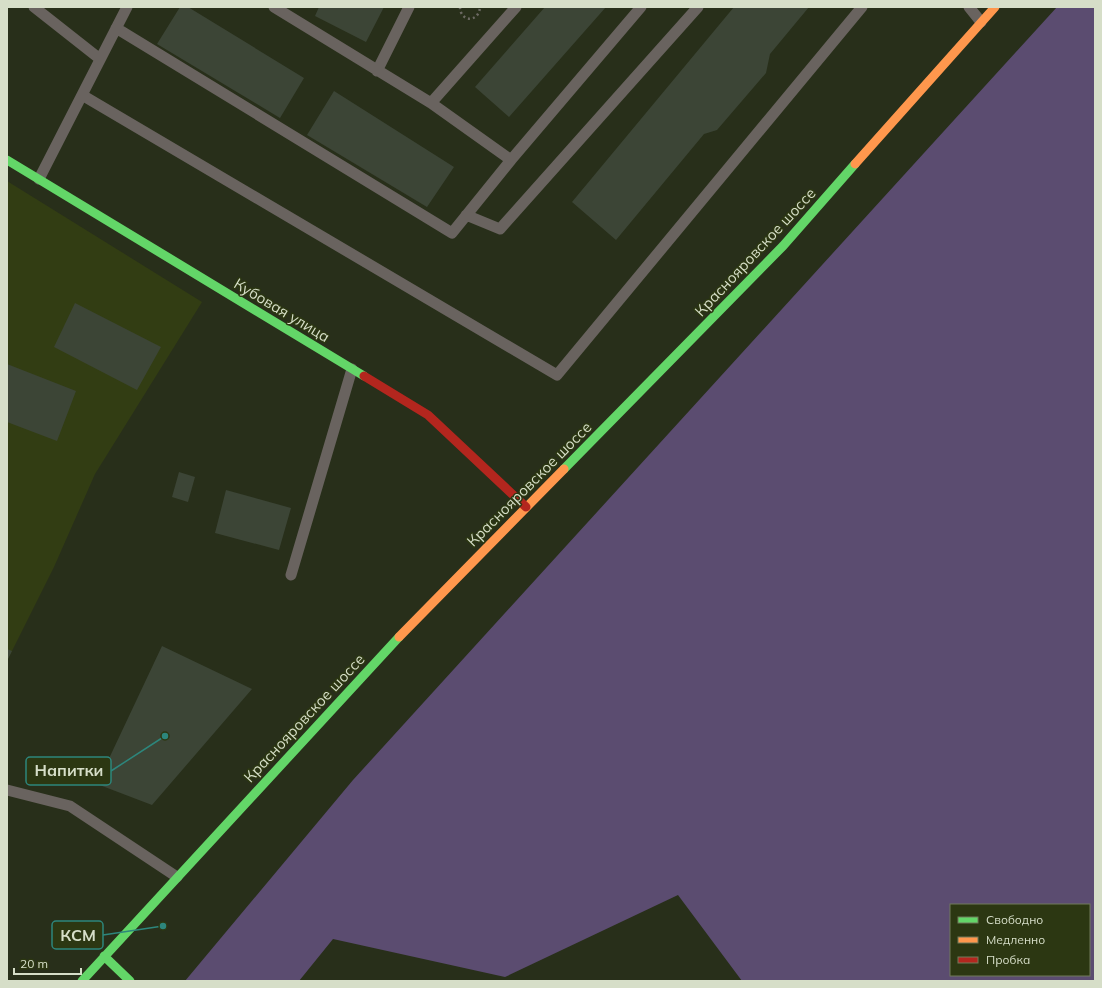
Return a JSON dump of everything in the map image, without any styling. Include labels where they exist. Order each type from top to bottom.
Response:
[{"type":"street","name":"Краснояровское шоссе","points":[[82,981],[391,645],[783,246],[995,7]]},
{"type":"street","name":"Кубовая улица","points":[[7,160],[428,415],[526,507]]},
{"type":"street","points":[[104,956],[130,981]]},
{"type":"lane","points":[[34,7],[100,59]]},
{"type":"lane","points":[[39,179],[127,7]]},
{"type":"lane","points":[[377,71],[409,7]]},
{"type":"lane","points":[[431,103],[516,7]]},
{"type":"lane","points":[[116,28],[452,233],[511,160],[641,7]]},
{"type":"lane","points":[[466,215],[500,229],[698,7]]},
{"type":"lane","points":[[82,95],[557,375],[862,7]]},
{"type":"lane","points":[[969,7],[981,22]]},
{"type":"lane","points":[[280,9],[377,71],[431,103],[511,160]]},
{"type":"lane","points":[[290,575],[352,369]]},
{"type":"lane","points":[[7,790],[70,806],[177,877]]},
{"type":"path","points":[[460,7],[460,13],[465,18],[469,19],[478,15],[480,7]]},
{"type":"shaded area","points":[[1057,7],[1095,7],[1095,981],[742,981],[678,895],[505,977],[333,939],[299,981],[185,981],[353,780]]},
{"type":"shaded area","points":[[7,181],[202,302],[95,474],[54,567],[7,661]]},
{"type":"building","points":[[180,7],[188,7],[304,78],[280,118],[157,44]]},
{"type":"building","points":[[319,7],[384,7],[366,42],[315,16]]},
{"type":"building","points":[[545,7],[606,7],[509,117],[475,87]]},
{"type":"building","points":[[734,7],[809,7],[770,54],[766,73],[717,130],[704,134],[616,240],[572,202]]},
{"type":"building","points":[[334,91],[454,167],[427,207],[307,135]]},
{"type":"building","points":[[75,303],[161,347],[137,390],[54,347]]},
{"type":"building","points":[[7,364],[76,391],[57,441],[7,422]]},
{"type":"building","points":[[179,472],[195,477],[188,502],[172,497]]},
{"type":"building","points":[[226,490],[291,508],[279,550],[215,533]]},
{"type":"building","points":[[162,646],[252,689],[152,805],[97,784]]},
{"type":"building","points":[[7,649],[12,651],[7,661]]},
{"type":"traffic: fast","points":[[7,160],[364,376]]},
{"type":"traffic: fast","points":[[564,469],[783,246],[855,164]]},
{"type":"traffic: fast","points":[[82,981],[399,637]]},
{"type":"traffic: fast","points":[[104,956],[130,981]]},
{"type":"traffic: slow","points":[[855,164],[995,7]]},
{"type":"traffic: slow","points":[[399,637],[564,469]]},
{"type":"traffic: jam","points":[[364,376],[428,415],[526,507]]},
{"type":"place","name":"Напитки","points":[[165,736]]},
{"type":"place","name":"КСМ","points":[[163,926]]}]
